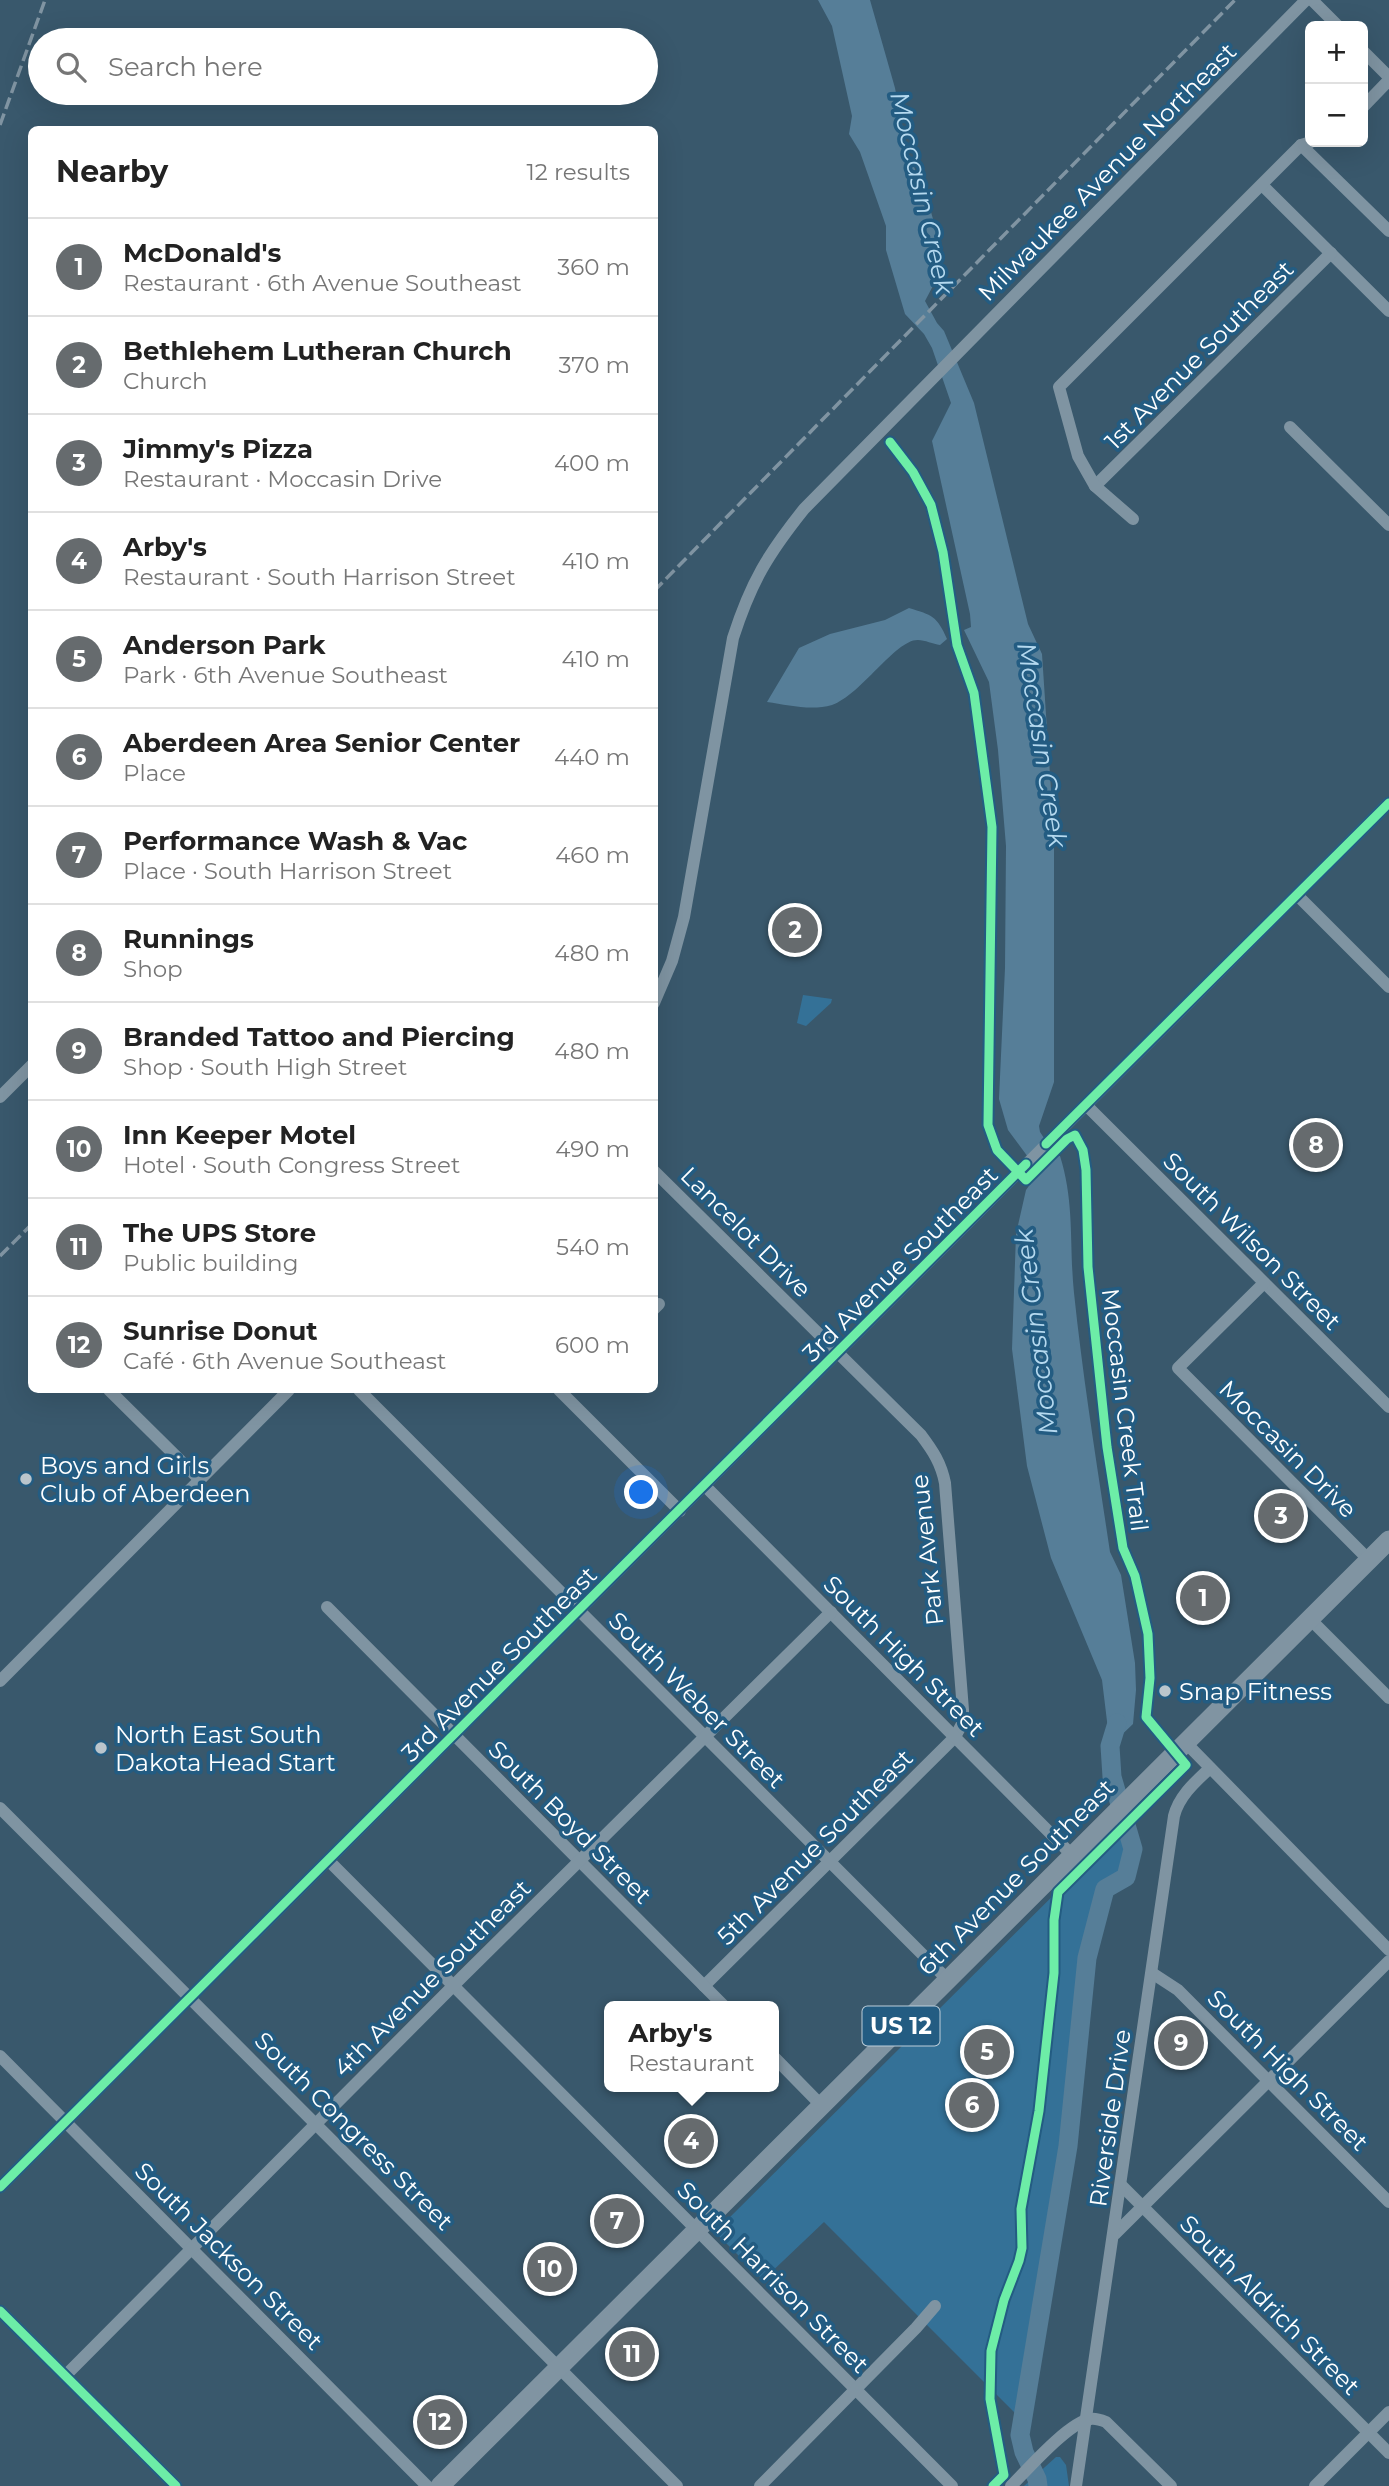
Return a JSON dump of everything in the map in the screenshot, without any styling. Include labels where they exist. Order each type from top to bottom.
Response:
[{"type":"highway","name":"6th Avenue Southeast","points":[[438,2486],[1389,1540]]},
{"type":"street","name":"Milwaukee Avenue Northeast","points":[[658,992],[672,961],[684,917],[727,664],[745,599],[770,552],[804,509],[1306,0]]},
{"type":"street","points":[[1312,0],[1333,21]]},
{"type":"street","points":[[1368,55],[1387,71],[1368,100]]},
{"type":"street","points":[[1133,519],[1095,486],[1078,456],[1059,387],[1305,145]]},
{"type":"street","points":[[1309,147],[1389,231]]},
{"type":"street","points":[[1262,185],[1389,311]]},
{"type":"street","name":"1st Avenue Southeast","points":[[1095,486],[1331,253]]},
{"type":"street","points":[[1290,427],[1389,526]]},
{"type":"street","name":"3rd Avenue Southeast","points":[[0,2187],[1389,803]]},
{"type":"street","points":[[1297,895],[1389,987]]},
{"type":"street","points":[[0,1097],[28,1069]]},
{"type":"street","name":"South Wilson Street","points":[[1086,1105],[1389,1406]]},
{"type":"street","name":"Lancelot Drive","points":[[658,1175],[838,1353]]},
{"type":"street","name":"Moccasin Drive","points":[[1264,1283],[1178,1368],[1368,1560]]},
{"type":"street","name":"Park Avenue","points":[[838,1353],[920,1436],[935,1453],[942,1469],[963,1710],[963,1721],[955,1737]]},
{"type":"street","points":[[111,1393],[199,1479]]},
{"type":"street","points":[[0,1681],[286,1393]]},
{"type":"street","name":"South Weber Street","points":[[362,1393],[948,1980]]},
{"type":"street","points":[[567,1393],[680,1511]]},
{"type":"street","name":"South High Street","points":[[705,1486],[1072,1855]]},
{"type":"street","name":"South Boyd Street","points":[[327,1607],[719,2001]]},
{"type":"street","name":"4th Avenue Southeast","points":[[65,2376],[579,1860],[831,1612]]},
{"type":"street","points":[[1310,1619],[1389,1698]]},
{"type":"street","name":"5th Avenue Southeast","points":[[704,1986],[955,1737]]},
{"type":"street","points":[[1186,1743],[1389,1950]]},
{"type":"street","name":"Riverside Drive","points":[[1076,2486],[1177,1805],[1210,1768]]},
{"type":"street","name":"South Congress Street","points":[[0,1808],[677,2486]]},
{"type":"street","name":"South Harrison Street","points":[[328,1860],[952,2486]]},
{"type":"street","points":[[1115,2234],[1389,1961]]},
{"type":"street","name":"South High Street","points":[[1152,1973],[1178,1990],[1389,2202]]},
{"type":"street","name":"South Jackson Street","points":[[0,2056],[191,2247],[438,2486]]},
{"type":"street","points":[[779,2062],[821,2105]]},
{"type":"street","name":"South Aldrich Street","points":[[1122,2186],[1389,2453]]},
{"type":"street","points":[[760,2486],[934,2306]]},
{"type":"street","points":[[0,2311],[176,2486]]},
{"type":"street","points":[[1315,2486],[1389,2412]]},
{"type":"street","points":[[1013,2484],[1046,2451],[1084,2421],[1093,2418],[1106,2422],[1171,2486]]},
{"type":"shaded area","points":[[803,995],[832,999],[806,1026],[797,1023]]},
{"type":"shaded area","points":[[1127,1832],[1133,1849],[1126,1877],[1105,1889],[1087,1958],[1068,2146],[1022,2420],[824,2222],[763,2280],[715,2232],[1101,1848]]},
{"type":"shaded area","points":[[1056,2457],[1060,2457],[1066,2465],[1069,2486],[1024,2486]]},
{"type":"water","points":[[818,0],[870,0],[895,88],[907,150],[927,198],[937,233],[935,282],[925,301],[944,331],[974,403],[1028,624],[1042,654],[1054,835],[1054,1082],[1039,1126],[1056,1156],[1060,1156],[1065,1174],[1071,1224],[1074,1293],[1091,1422],[1110,1552],[1121,1575],[1135,1663],[1133,1724],[1110,1746],[1102,1680],[1051,1558],[1027,1466],[1012,1349],[1016,1234],[1026,1190],[1039,1172],[1008,1130],[999,1099],[1005,968],[1006,846],[989,682],[964,630],[971,627],[970,614],[932,441],[951,403],[932,348],[924,334],[905,314],[886,250],[886,226],[860,152],[849,134],[852,116],[832,26]]},
{"type":"water","points":[[909,608],[933,618],[947,639],[940,645],[921,640],[909,642],[899,648],[855,690],[832,705],[808,707],[767,702],[799,648],[830,634],[885,620]]},
{"type":"waterway","name":"Moccasin Creek","points":[[1038,2486],[1020,2435],[1068,2146],[1087,1958],[1105,1889],[1126,1877],[1133,1849],[1112,1777],[1110,1746],[1117,1723]]},
{"type":"railway","points":[[35,28],[45,0]]},
{"type":"railway","points":[[658,587],[1235,0]]},
{"type":"railway","points":[[0,125],[28,47]]},
{"type":"railway","points":[[0,1256],[28,1228]]},
{"type":"cycle path","name":"Moccasin Creek Trail","points":[[890,442],[913,472],[931,505],[943,552],[957,645],[974,693],[992,827],[988,1125],[997,1150],[1026,1180],[1067,1139],[1075,1135],[1083,1150],[1086,1170],[1088,1267],[1107,1447],[1123,1548],[1135,1576],[1148,1634],[1150,1678],[1146,1717],[1186,1765],[1058,1892],[1054,1920],[1054,1973],[1039,2111],[1021,2209],[1022,2248],[1004,2300],[991,2351],[990,2399],[1004,2475],[993,2486]]},
{"type":"cycle path","points":[[1046,1144],[1389,803]]},
{"type":"cycle path","points":[[0,2187],[1026,1164]]},
{"type":"cycle path","points":[[0,2311],[176,2486]]},
{"type":"place","name":"Bethlehem Lutheran Church","points":[[795,930]]},
{"type":"place","name":"Runnings","points":[[1316,1145]]},
{"type":"place","name":"Boys and Girls Club of Aberdeen","points":[[26,1479]]},
{"type":"place","name":"Jimmy's Pizza","points":[[1281,1516]]},
{"type":"place","name":"McDonald's","points":[[1203,1598]]},
{"type":"place","name":"Snap Fitness","points":[[1165,1691]]},
{"type":"place","name":"North East South Dakota Head Start","points":[[101,1748]]},
{"type":"place","name":"Branded Tattoo and Piercing","points":[[1181,2043]]},
{"type":"place","name":"Anderson Park","points":[[987,2052]]},
{"type":"place","name":"Aberdeen Area Senior Center","points":[[972,2105]]},
{"type":"place","name":"Arby's","points":[[691,2141]]},
{"type":"place","name":"Performance Wash & Vac","points":[[617,2221]]},
{"type":"place","name":"Inn Keeper Motel","points":[[550,2269]]},
{"type":"place","name":"The UPS Store","points":[[632,2354]]},
{"type":"place","name":"Sunrise Donut","points":[[440,2422]]}]
